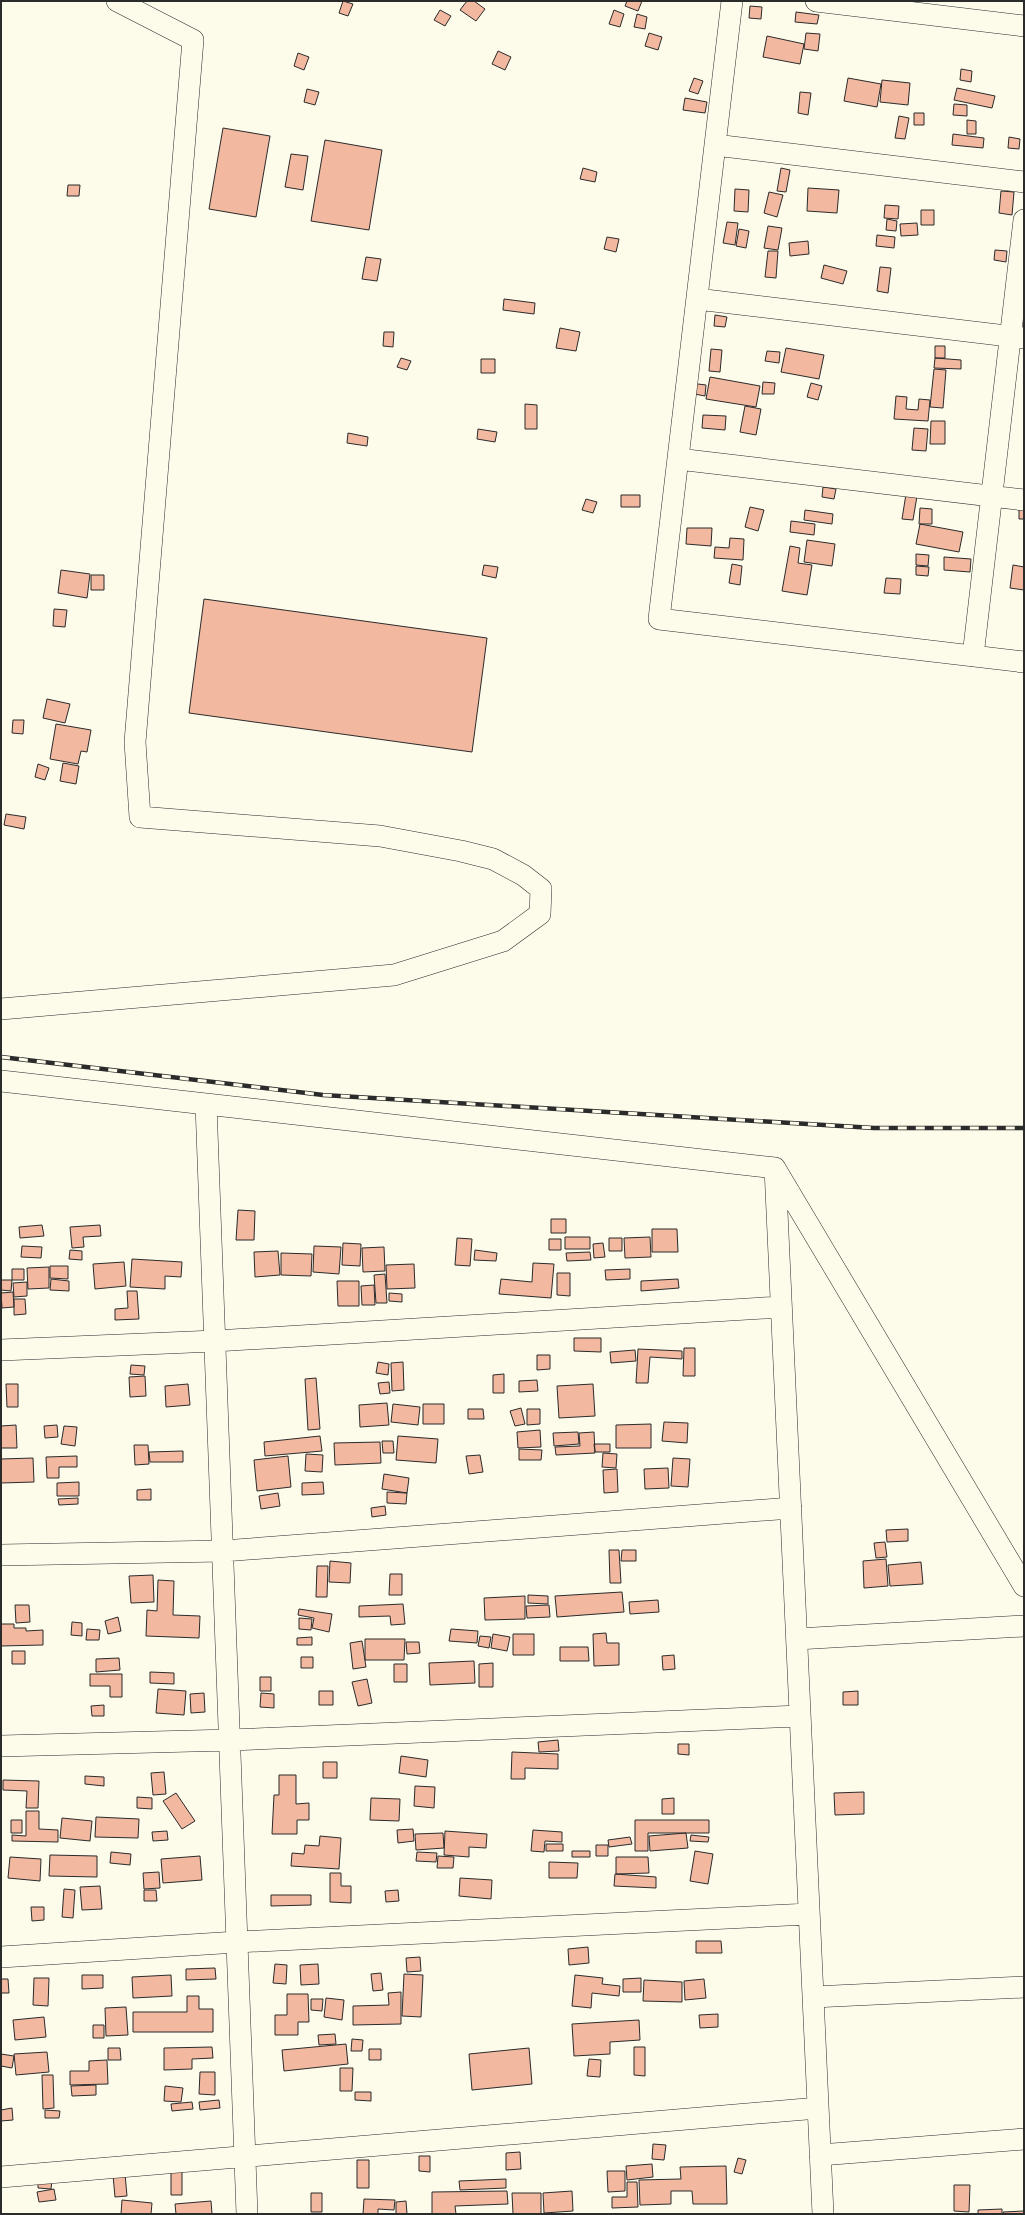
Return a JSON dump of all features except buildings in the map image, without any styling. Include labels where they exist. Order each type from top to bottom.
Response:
[{"type":"street","points":[[1,1009],[394,976],[503,941],[540,914],[541,889],[523,875],[493,859],[461,851],[380,836],[140,817],[135,742],[193,40],[117,1]]},
{"type":"street","points":[[732,1],[659,618],[1024,662]]},
{"type":"street","points":[[816,1],[1024,26]]},
{"type":"street","points":[[715,145],[1024,182]]},
{"type":"street","points":[[972,656],[992,496],[1017,337],[1024,220]]},
{"type":"street","points":[[697,299],[1017,337]]},
{"type":"street","points":[[678,459],[1024,500]]},
{"type":"street","points":[[1,1081],[775,1168]]},
{"type":"street","points":[[206,1104],[247,2214]]},
{"type":"street","points":[[775,1168],[823,2214]]},
{"type":"street","points":[[775,1168],[1024,1586]]},
{"type":"street","points":[[1,1350],[215,1341],[782,1307]]},
{"type":"street","points":[[1,1555],[223,1551],[791,1508]]},
{"type":"street","points":[[797,1640],[1024,1626]]},
{"type":"street","points":[[1,1746],[230,1740],[800,1716]]},
{"type":"street","points":[[1,1957],[237,1942],[809,1914]]},
{"type":"street","points":[[813,1997],[1024,1987]]},
{"type":"street","points":[[1,2177],[818,2108]]},
{"type":"street","points":[[820,2155],[1024,2139]]},
{"type":"railway","points":[[1,1057],[323,1095],[874,1128],[1024,1128]]}]
